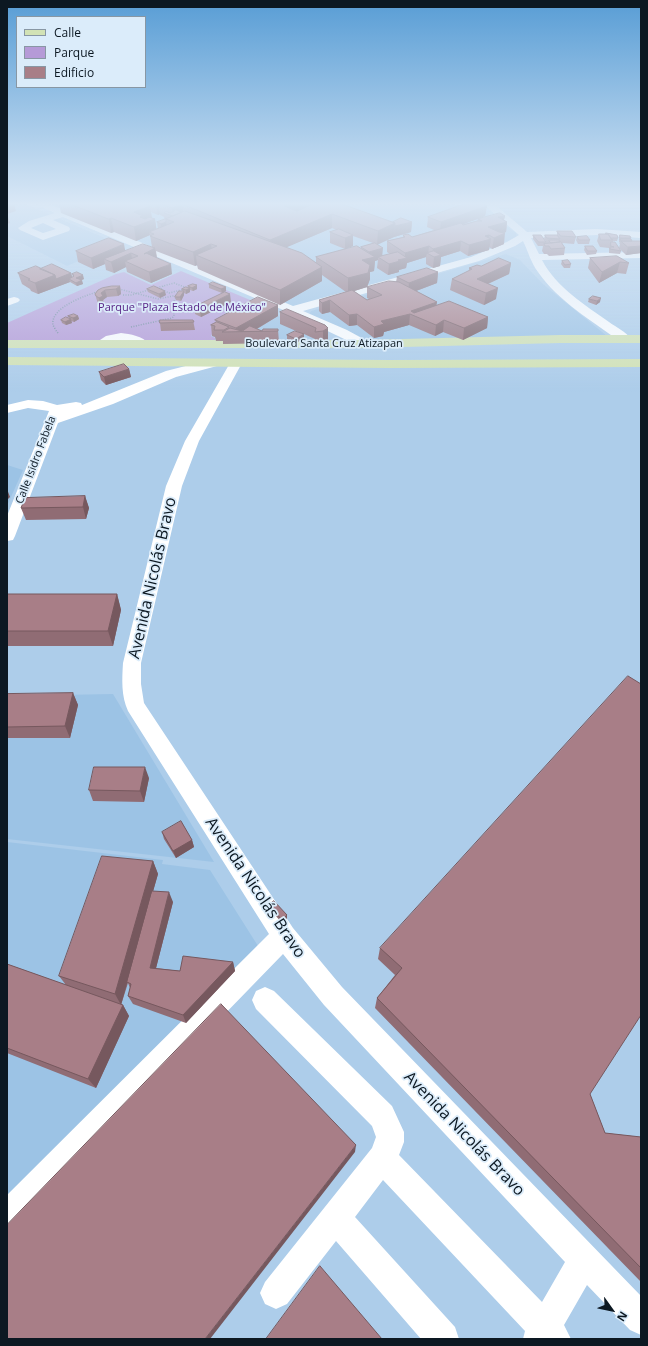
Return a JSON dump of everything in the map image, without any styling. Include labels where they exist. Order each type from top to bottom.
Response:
[{"type":"main road","name":"Boulevard Santa Cruz Atizapan","points":[[7,344],[363,344],[560,339],[641,339]]},
{"type":"main road","points":[[560,339],[576,344],[583,351],[583,354],[570,363]]},
{"type":"main road","name":"Boulevard Santa Cruz Atizapan","points":[[7,361],[236,363],[641,363]]},
{"type":"street","points":[[187,266],[292,310],[343,333],[363,344]]},
{"type":"street","points":[[292,310],[448,266]]},
{"type":"street","points":[[540,266],[554,284],[573,301],[625,339]]},
{"type":"street","points":[[54,415],[141,380],[149,372],[148,366],[145,362]]},
{"type":"street","points":[[54,415],[108,401],[171,374],[213,362]]},
{"type":"street","name":"Avenida Nicolás Bravo","points":[[236,363],[192,441],[174,486],[132,663],[132,693],[136,705],[284,936],[307,965],[333,996],[641,1320]]},
{"type":"street","name":"Calle Isidro Fabela","points":[[7,409],[28,404],[54,415],[7,536]]},
{"type":"street","points":[[7,1216],[284,936]]},
{"type":"street","points":[[265,1000],[382,1116],[390,1131],[391,1140],[382,1158],[276,1293]]},
{"type":"street","points":[[382,1158],[546,1335],[584,1260]]},
{"type":"street","points":[[336,1218],[443,1339]]},
{"type":"path","points":[[123,295],[135,294],[166,285],[174,283],[187,288],[169,293],[163,292],[161,288],[166,285]]},
{"type":"path","points":[[115,289],[158,299],[178,295]]},
{"type":"path","points":[[60,335],[54,329],[52,323],[56,313],[78,298],[105,290]]},
{"type":"path","points":[[156,322],[174,316],[173,303],[180,291]]},
{"type":"shaded area","points":[[194,266],[441,266],[300,306],[289,306]]},
{"type":"shaded area","points":[[466,266],[526,266],[543,284],[607,336],[373,342],[309,315],[311,311]]},
{"type":"shaded area","points":[[278,316],[325,336],[327,341],[323,343],[216,338],[212,336],[213,333]]},
{"type":"shaded area","points":[[7,465],[23,470],[7,506]]},
{"type":"shaded area","points":[[113,694],[214,862],[7,839],[7,696]]},
{"type":"shaded area","points":[[7,842],[163,860],[162,864],[210,870],[258,946],[7,1203]]},
{"type":"green space","name":"Parque \"Plaza Estado de México\"","points":[[181,271],[262,305],[214,331],[211,336],[215,338],[215,341],[7,340],[7,323],[116,274],[124,272],[151,285]]},
{"type":"building","points":[[36,266],[55,275],[35,283],[18,273]]},
{"type":"building","points":[[48,266],[56,266],[71,273],[56,279],[55,275],[40,269]]},
{"type":"building","points":[[136,266],[166,266],[149,272]]},
{"type":"building","points":[[222,266],[322,267],[280,290]]},
{"type":"building","points":[[329,266],[370,266],[368,273],[348,278]]},
{"type":"building","points":[[481,266],[505,266],[477,279],[498,288],[486,293],[452,279],[472,269],[469,268]]},
{"type":"building","points":[[597,266],[613,266],[602,272]]},
{"type":"building","points":[[427,268],[438,272],[409,283],[397,277]]},
{"type":"building","points":[[77,272],[83,275],[76,278],[82,280],[76,283],[69,279],[74,276],[72,274]]},
{"type":"building","points":[[389,281],[399,282],[437,302],[411,311],[414,313],[449,301],[488,317],[464,328],[444,320],[436,325],[410,314],[381,321],[384,324],[374,327],[357,314],[349,315],[330,300],[322,303],[319,300],[352,290],[367,300],[382,295],[367,287]]},
{"type":"building","points":[[213,282],[226,287],[221,289],[209,284]]},
{"type":"building","points":[[193,284],[197,285],[192,288],[188,286]]},
{"type":"building","points":[[112,286],[120,286],[116,289],[105,290],[101,293],[103,296],[99,298],[96,296],[95,294],[98,290]]},
{"type":"building","points":[[154,286],[165,291],[159,294],[147,289]]},
{"type":"building","points":[[186,287],[190,288],[186,290],[182,289]]},
{"type":"building","points":[[179,291],[184,291],[180,297],[175,297]]},
{"type":"building","points":[[225,292],[230,294],[200,309],[194,307]]},
{"type":"building","points":[[593,296],[601,298],[597,301],[589,299]]},
{"type":"building","points":[[258,297],[278,305],[236,328],[215,320]]},
{"type":"building","points":[[287,309],[325,325],[328,328],[323,331],[315,332],[316,328],[280,312]]},
{"type":"building","points":[[74,314],[78,316],[73,318],[68,316]]},
{"type":"building","points":[[66,317],[71,319],[65,322],[61,320]]},
{"type":"building","points":[[160,320],[193,320],[194,322],[160,323]]},
{"type":"building","points":[[217,322],[229,327],[224,330],[214,330],[215,326],[211,325]]},
{"type":"building","points":[[250,326],[262,331],[263,329],[278,329],[278,331],[222,332],[230,328],[242,331]]},
{"type":"building","points":[[295,331],[304,334],[296,339],[287,335]]},
{"type":"building","points":[[124,364],[129,369],[104,377],[99,372]]},
{"type":"building","points":[[85,496],[83,507],[21,508],[25,498]]},
{"type":"building","points":[[7,594],[117,594],[108,631],[7,631]]},
{"type":"building","points":[[628,676],[641,684],[641,1015],[590,1094],[605,1133],[641,1137],[641,1268],[377,998],[402,968],[380,948]]},
{"type":"building","points":[[73,693],[65,726],[7,727],[7,694]]},
{"type":"building","points":[[94,767],[145,767],[140,791],[89,790]]},
{"type":"building","points":[[181,821],[192,840],[173,851],[162,832]]},
{"type":"building","points":[[102,856],[153,861],[115,994],[59,976]]},
{"type":"building","points":[[152,891],[169,892],[150,968],[180,971],[183,956],[233,962],[183,1015],[128,996],[131,984],[127,982]]},
{"type":"building","points":[[274,901],[287,915],[282,920],[269,905]]},
{"type":"building","points":[[7,964],[123,1005],[88,1079],[7,1048]]},
{"type":"building","points":[[221,1004],[356,1145],[205,1339],[7,1339],[7,1225]]},
{"type":"building","points":[[320,1266],[382,1339],[266,1339]]}]
